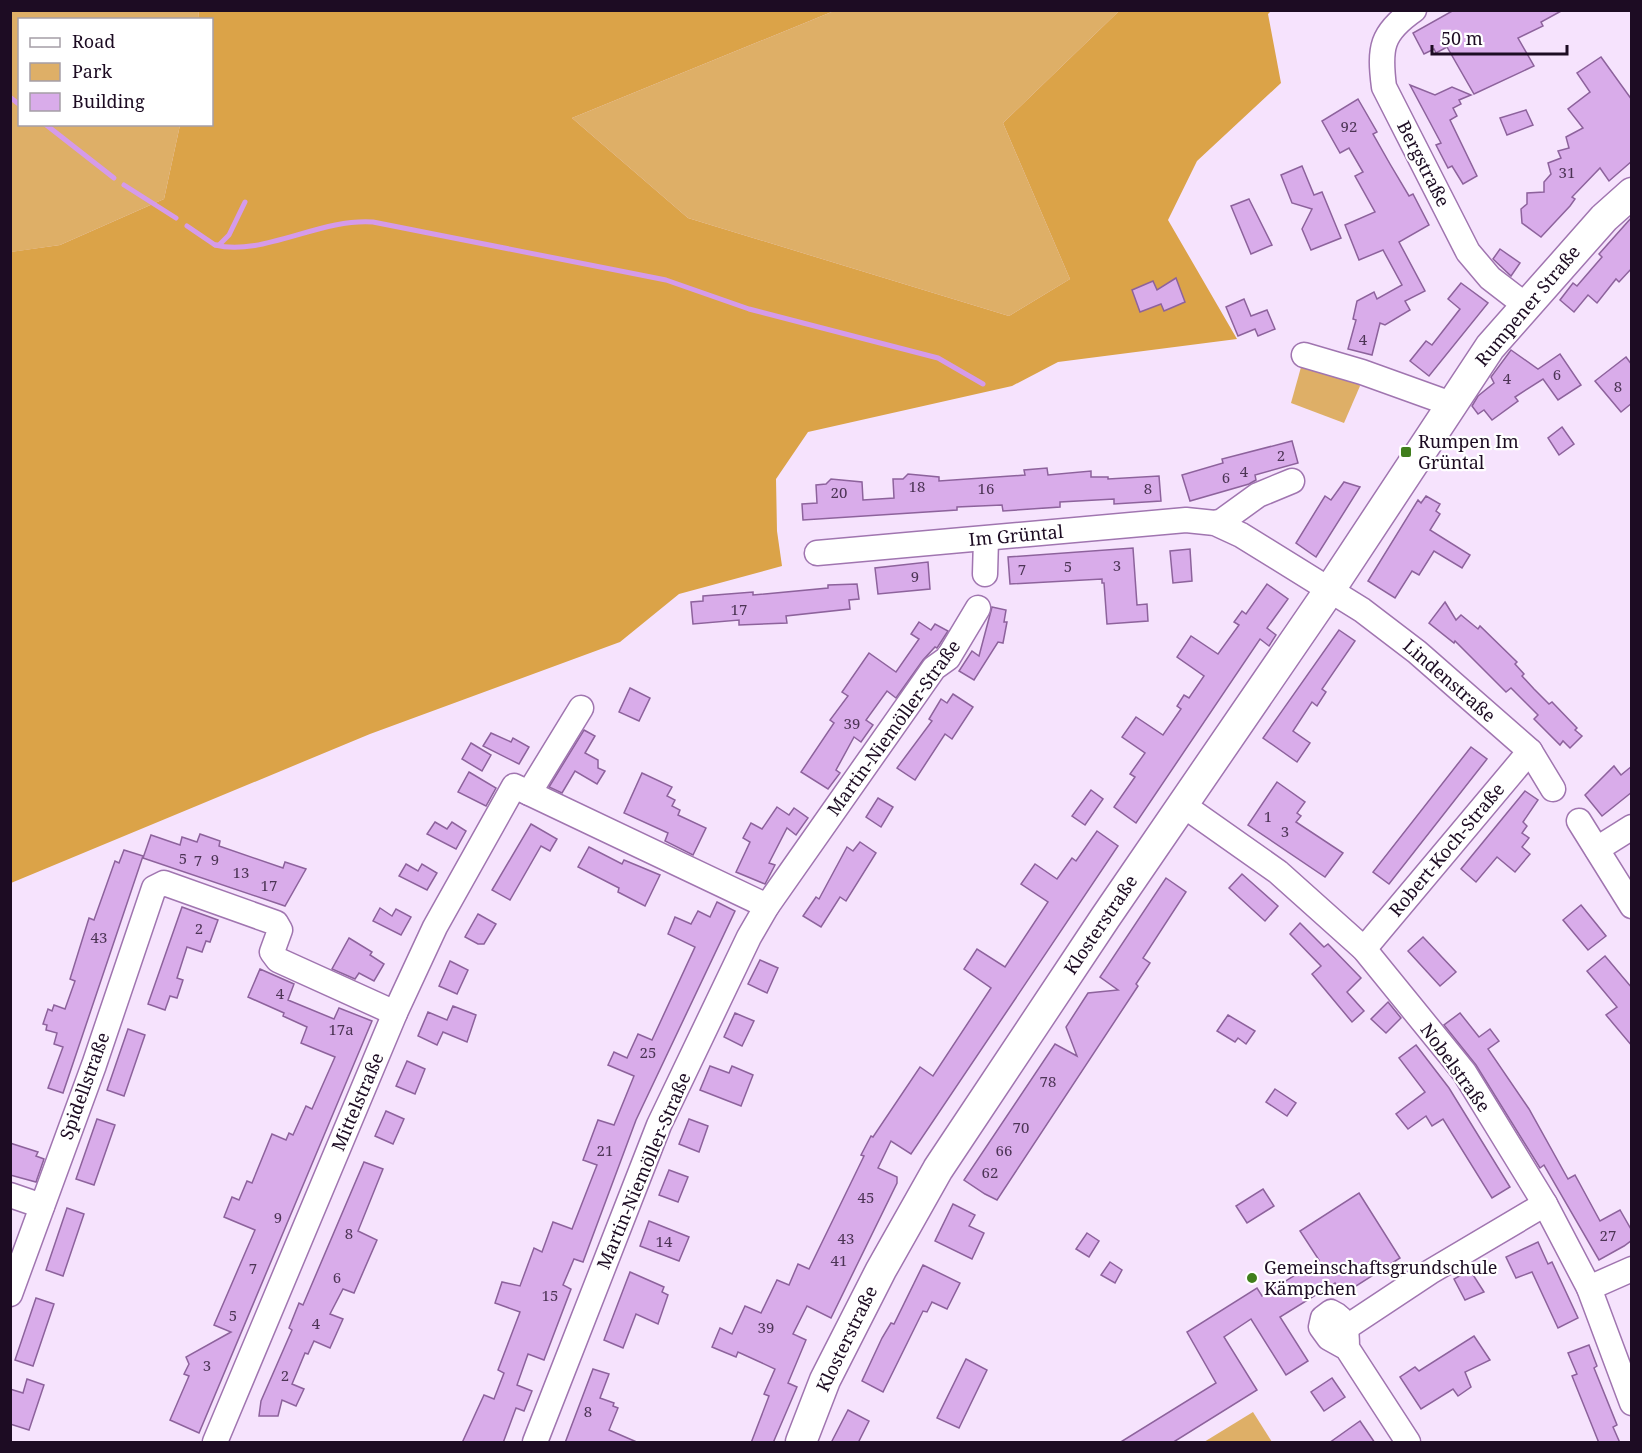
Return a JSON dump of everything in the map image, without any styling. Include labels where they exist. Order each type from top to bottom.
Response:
[{"type":"main road","name":"Rumpener Straße","points":[[1444,416],[1490,347],[1525,305],[1604,218],[1632,193]]},
{"type":"main road","name":"Klosterstraße","points":[[801,1443],[825,1380],[881,1270],[939,1169],[1329,591],[1444,416]]},
{"type":"street","name":"Bergstraße","points":[[1414,10],[1393,26],[1383,41],[1381,61],[1384,87],[1468,252],[1490,278],[1525,305]]},
{"type":"street","points":[[1304,356],[1362,372],[1444,416]]},
{"type":"street","points":[[1215,523],[1222,521],[1258,495],[1292,481]]},
{"type":"street","name":"Im Grüntal","points":[[817,553],[1186,520],[1215,523],[1240,535],[1329,591]]},
{"type":"street","points":[[985,574],[986,539]]},
{"type":"street","name":"Lindenstraße","points":[[1329,591],[1362,610],[1417,652],[1530,751],[1553,789]]},
{"type":"street","name":"Martin-Niemöller-Straße","points":[[535,1443],[659,1125],[749,937],[767,906],[934,668],[948,658],[978,608]]},
{"type":"street","points":[[581,708],[529,793],[767,906]]},
{"type":"street","name":"Robert-Koch-Straße","points":[[1364,950],[1530,751]]},
{"type":"street","name":"Mittelstraße","points":[[215,1443],[395,1012],[435,927],[514,786],[529,793]]},
{"type":"street","name":"Nobelstraße","points":[[1183,805],[1278,872],[1364,950],[1464,1072],[1545,1204],[1589,1288],[1632,1404]]},
{"type":"street","points":[[1579,821],[1632,906]]},
{"type":"street","points":[[1597,849],[1632,827]]},
{"type":"street","name":"Spidellstraße","points":[[10,1294],[18,1247],[42,1206],[154,888],[164,884],[276,923],[280,930],[272,952],[278,960],[395,1012]]},
{"type":"street","points":[[10,1195],[42,1206]]},
{"type":"street","points":[[1408,1443],[1347,1337],[1430,1272],[1545,1204]]},
{"type":"street","points":[[1589,1288],[1632,1269]]},
{"type":"green space","points":[[10,11],[199,11],[198,18],[18,18],[18,126],[180,126],[164,199],[60,245],[11,252]]},
{"type":"green space","points":[[834,11],[1119,11],[1003,123],[1070,279],[1009,316],[688,218],[572,118]]},
{"type":"green space","points":[[1303,360],[1356,379],[1360,386],[1344,423],[1291,403]]},
{"type":"green space","points":[[1253,1412],[1272,1442],[1204,1442]]},
{"type":"shaded area","points":[[199,11],[834,11],[572,118],[688,218],[1009,316],[1070,279],[1003,123],[1119,11],[1271,11],[1268,14],[1281,83],[1197,161],[1168,220],[1237,339],[1058,362],[1012,386],[808,432],[776,479],[777,531],[782,566],[679,594],[620,642],[370,734],[11,883],[10,252],[60,245],[164,199],[180,126],[213,126],[213,18],[198,18]]},
{"type":"building","points":[[1454,10],[1563,10],[1541,22],[1543,26],[1518,38],[1534,66],[1474,94],[1447,47],[1436,53],[1434,49],[1424,54],[1413,33]]},
{"type":"building","points":[[1601,57],[1632,100],[1632,161],[1609,181],[1600,168],[1572,197],[1575,199],[1570,206],[1541,237],[1522,223],[1521,209],[1527,204],[1527,193],[1544,192],[1544,182],[1551,174],[1548,163],[1561,158],[1558,151],[1569,148],[1566,137],[1583,128],[1568,109],[1590,92],[1577,73]]},
{"type":"building","points":[[1410,85],[1435,95],[1452,87],[1471,95],[1459,100],[1461,104],[1453,108],[1457,116],[1450,120],[1477,176],[1463,184],[1452,166],[1448,168],[1436,145],[1441,143]]},
{"type":"building","points":[[1358,99],[1377,132],[1373,134],[1409,196],[1413,194],[1429,225],[1399,242],[1425,291],[1405,301],[1410,310],[1385,325],[1380,323],[1372,355],[1348,349],[1356,320],[1353,319],[1357,301],[1374,292],[1377,299],[1402,285],[1383,250],[1359,260],[1345,225],[1375,212],[1355,176],[1363,172],[1349,148],[1340,153],[1322,121]]},
{"type":"building","points":[[1526,110],[1533,125],[1507,135],[1500,118]]},
{"type":"building","points":[[1302,166],[1314,195],[1322,192],[1341,238],[1311,250],[1302,229],[1312,209],[1292,203],[1281,175]]},
{"type":"building","points":[[1249,199],[1272,245],[1251,254],[1231,206]]},
{"type":"building","points":[[1632,217],[1632,268],[1619,282],[1616,279],[1597,303],[1588,295],[1574,312],[1560,300],[1573,283],[1577,286],[1602,257],[1599,254]]},
{"type":"building","points":[[1500,249],[1520,263],[1511,276],[1493,259]]},
{"type":"building","points":[[1176,278],[1185,302],[1164,311],[1161,304],[1140,312],[1132,290],[1153,281],[1157,290]]},
{"type":"building","points":[[1461,283],[1488,303],[1429,376],[1410,361],[1426,341],[1432,345],[1460,309],[1448,299]]},
{"type":"building","points":[[1244,299],[1251,316],[1267,310],[1275,329],[1258,336],[1255,329],[1238,336],[1226,307]]},
{"type":"building","points":[[1511,350],[1538,369],[1560,354],[1581,385],[1558,400],[1543,379],[1515,397],[1518,401],[1492,420],[1484,410],[1478,414],[1472,406],[1478,396],[1494,383],[1491,377]]},
{"type":"building","points":[[1626,357],[1632,365],[1632,403],[1621,412],[1595,381]]},
{"type":"building","points":[[1562,427],[1574,444],[1559,455],[1548,438]]},
{"type":"building","points":[[1292,441],[1298,463],[1255,475],[1256,480],[1249,484],[1190,501],[1182,475],[1223,463],[1222,459]]},
{"type":"building","points":[[1047,468],[1048,475],[1091,471],[1091,477],[1108,477],[1108,479],[1159,476],[1161,501],[1114,504],[1114,499],[1060,502],[1060,507],[1003,511],[1002,505],[957,507],[957,510],[803,520],[802,504],[817,503],[816,485],[826,484],[831,479],[862,482],[863,500],[894,498],[893,479],[903,479],[908,474],[939,477],[939,481],[1025,475],[1024,470]]},
{"type":"building","points":[[1344,482],[1360,487],[1316,557],[1296,543],[1325,496],[1331,500]]},
{"type":"building","points":[[1426,496],[1440,504],[1436,511],[1440,514],[1430,530],[1470,555],[1462,568],[1434,551],[1419,575],[1412,571],[1395,598],[1368,581],[1418,500],[1421,503]]},
{"type":"building","points":[[1133,548],[1137,605],[1147,604],[1148,621],[1107,624],[1102,579],[1010,584],[1008,557]]},
{"type":"building","points":[[1190,549],[1192,581],[1173,583],[1170,551]]},
{"type":"building","points":[[928,562],[930,589],[878,594],[875,568]]},
{"type":"building","points":[[857,584],[859,599],[849,600],[850,609],[786,616],[787,623],[739,625],[739,620],[693,624],[691,602],[703,601],[703,596],[753,592],[753,595],[828,588],[828,585]]},
{"type":"building","points":[[1267,584],[1288,599],[1267,628],[1276,635],[1269,646],[1260,639],[1136,823],[1114,807],[1135,777],[1130,774],[1145,753],[1122,737],[1136,717],[1163,735],[1181,709],[1177,706],[1184,695],[1189,698],[1204,676],[1177,657],[1191,636],[1218,654],[1239,625],[1234,622],[1242,611],[1246,614]]},
{"type":"building","points":[[1445,602],[1456,620],[1461,615],[1478,629],[1480,626],[1517,662],[1515,664],[1524,674],[1522,676],[1534,689],[1549,704],[1552,702],[1577,728],[1575,730],[1582,736],[1570,748],[1563,741],[1560,745],[1534,719],[1538,715],[1511,688],[1506,692],[1455,641],[1454,643],[1429,623]]},
{"type":"building","points":[[992,607],[1006,610],[1004,622],[1007,622],[1003,643],[998,642],[974,680],[959,671],[972,651],[979,656]]},
{"type":"building","points":[[919,622],[931,630],[935,624],[948,631],[937,648],[935,647],[923,660],[896,698],[887,691],[866,720],[873,725],[861,742],[854,737],[836,770],[840,773],[828,789],[801,772],[834,723],[830,720],[848,696],[842,692],[869,653],[896,672],[919,639],[911,634]]},
{"type":"building","points":[[1339,630],[1355,641],[1322,689],[1326,692],[1317,706],[1312,702],[1293,731],[1310,743],[1297,762],[1263,738]]},
{"type":"building","points":[[630,688],[650,698],[639,721],[619,712]]},
{"type":"building","points":[[953,694],[973,707],[952,739],[945,734],[915,780],[897,768],[932,721],[929,719],[941,699],[947,703]]},
{"type":"building","points":[[584,730],[595,736],[585,753],[598,760],[598,768],[605,771],[597,784],[575,771],[562,793],[549,787]]},
{"type":"building","points":[[491,733],[511,742],[513,738],[529,747],[519,764],[483,746]]},
{"type":"building","points":[[471,743],[491,755],[482,771],[462,759]]},
{"type":"building","points":[[1471,747],[1487,759],[1389,884],[1373,872]]},
{"type":"building","points":[[1614,766],[1621,775],[1632,766],[1632,792],[1602,816],[1585,795]]},
{"type":"building","points":[[469,772],[496,788],[486,806],[458,792]]},
{"type":"building","points":[[642,773],[672,787],[667,796],[675,800],[672,806],[680,810],[678,815],[706,828],[693,855],[665,841],[668,833],[624,813]]},
{"type":"building","points":[[1277,782],[1305,802],[1297,813],[1301,816],[1296,822],[1343,853],[1325,877],[1248,825]]},
{"type":"building","points":[[1091,790],[1103,799],[1085,825],[1072,816]]},
{"type":"building","points":[[1525,791],[1538,800],[1523,822],[1527,826],[1522,833],[1529,838],[1522,847],[1530,854],[1515,872],[1497,857],[1476,882],[1461,869]]},
{"type":"building","points":[[878,798],[893,807],[881,827],[866,817]]},
{"type":"building","points":[[777,807],[789,815],[794,808],[808,818],[796,835],[787,828],[769,863],[775,865],[765,884],[736,872],[750,842],[743,838],[751,823],[762,829]]},
{"type":"building","points":[[435,822],[447,829],[452,822],[466,831],[456,849],[427,834]]},
{"type":"building","points":[[531,824],[557,839],[550,851],[541,846],[510,900],[492,890]]},
{"type":"building","points":[[1097,831],[1118,846],[911,1154],[891,1141],[878,1168],[897,1177],[897,1183],[831,1318],[807,1306],[793,1334],[806,1340],[788,1383],[797,1387],[773,1443],[751,1443],[769,1396],[764,1394],[775,1369],[738,1352],[736,1357],[712,1347],[720,1328],[732,1334],[745,1306],[761,1313],[777,1280],[789,1285],[798,1264],[809,1269],[864,1156],[861,1155],[871,1136],[873,1137],[920,1067],[933,1076],[991,988],[964,969],[977,949],[1005,967],[1048,902],[1021,884],[1035,864],[1057,879],[1072,858],[1076,861]]},
{"type":"building","points":[[200,834],[220,841],[219,846],[283,868],[285,862],[306,869],[285,906],[143,858],[151,835],[180,845],[182,837],[197,842]]},
{"type":"building","points":[[860,842],[876,853],[846,901],[840,897],[821,927],[803,916],[816,897],[819,899],[847,847],[853,851]]},
{"type":"building","points":[[589,847],[622,864],[624,860],[660,875],[645,906],[618,892],[619,888],[578,867]]},
{"type":"building","points":[[124,850],[143,856],[63,1093],[48,1088],[63,1047],[54,1044],[57,1033],[46,1030],[47,1025],[43,1024],[48,1009],[52,1011],[54,1005],[65,1009],[75,981],[70,979],[89,918],[94,920],[115,861],[119,863]]},
{"type":"building","points":[[406,864],[418,871],[422,864],[437,873],[427,890],[399,876]]},
{"type":"building","points":[[1242,874],[1278,906],[1265,921],[1229,888]]},
{"type":"building","points":[[1166,878],[1186,892],[1143,958],[1150,963],[1136,984],[1138,986],[997,1200],[985,1194],[964,1180],[1055,1044],[1077,1056],[1066,1027],[1088,993],[1118,990],[1100,977]]},
{"type":"building","points":[[717,902],[735,911],[636,1120],[583,1262],[574,1259],[563,1285],[571,1289],[544,1360],[528,1354],[517,1385],[532,1391],[524,1411],[516,1408],[503,1443],[462,1443],[484,1395],[494,1399],[504,1373],[498,1370],[520,1312],[495,1303],[502,1282],[520,1286],[534,1248],[542,1252],[553,1222],[572,1229],[597,1165],[583,1160],[598,1120],[614,1125],[634,1076],[608,1065],[614,1052],[627,1058],[638,1034],[652,1040],[695,947],[668,934],[675,917],[691,924],[698,911],[710,917]]},
{"type":"building","points":[[1581,905],[1606,936],[1588,950],[1563,920]]},
{"type":"building","points":[[182,907],[218,920],[210,942],[206,941],[202,952],[187,947],[177,978],[183,980],[177,998],[170,996],[165,1010],[148,1004]]},
{"type":"building","points":[[380,908],[392,916],[396,909],[411,917],[401,935],[373,921]]},
{"type":"building","points":[[478,914],[496,924],[484,944],[478,944],[465,937]]},
{"type":"building","points":[[1300,923],[1324,947],[1328,944],[1361,978],[1347,992],[1364,1011],[1352,1022],[1312,974],[1321,966],[1290,934]]},
{"type":"building","points":[[1423,937],[1456,972],[1440,986],[1408,951]]},
{"type":"building","points":[[349,938],[372,952],[370,955],[384,964],[374,981],[359,973],[355,979],[332,969]]},
{"type":"building","points":[[1605,956],[1632,988],[1632,1046],[1606,1015],[1617,1007],[1587,971]]},
{"type":"building","points":[[760,960],[778,968],[767,993],[748,984]]},
{"type":"building","points":[[450,961],[468,970],[457,994],[439,986]]},
{"type":"building","points":[[260,969],[294,984],[288,1000],[334,1019],[339,1008],[372,1021],[199,1433],[170,1420],[189,1376],[184,1374],[189,1364],[186,1357],[231,1332],[214,1325],[255,1230],[224,1217],[232,1197],[239,1200],[247,1181],[252,1183],[272,1134],[286,1140],[289,1133],[293,1135],[306,1106],[312,1109],[335,1057],[301,1043],[307,1027],[283,1016],[284,1013],[248,997]]},
{"type":"building","points":[[1388,1002],[1401,1018],[1386,1033],[1371,1019]]},
{"type":"building","points":[[453,1006],[476,1015],[467,1042],[443,1032],[437,1045],[418,1036],[428,1012],[447,1020]]},
{"type":"building","points":[[735,1013],[754,1021],[742,1046],[724,1037]]},
{"type":"building","points":[[1460,1013],[1479,1037],[1490,1029],[1499,1041],[1488,1049],[1529,1109],[1568,1179],[1575,1175],[1600,1221],[1620,1210],[1632,1231],[1632,1240],[1624,1246],[1599,1260],[1544,1165],[1540,1168],[1476,1065],[1444,1025]]},
{"type":"building","points":[[1228,1015],[1255,1031],[1246,1044],[1238,1038],[1235,1042],[1217,1031]]},
{"type":"building","points":[[128,1029],[145,1035],[124,1096],[107,1090]]},
{"type":"building","points":[[1416,1045],[1449,1088],[1510,1187],[1492,1198],[1443,1119],[1432,1126],[1426,1116],[1408,1129],[1396,1114],[1425,1092],[1399,1058]]},
{"type":"building","points":[[407,1061],[425,1069],[415,1094],[396,1086]]},
{"type":"building","points":[[710,1066],[729,1073],[732,1066],[753,1075],[741,1106],[700,1090]]},
{"type":"building","points":[[1275,1089],[1296,1103],[1287,1116],[1266,1102]]},
{"type":"building","points":[[386,1111],[404,1119],[393,1144],[375,1136]]},
{"type":"building","points":[[97,1119],[115,1125],[94,1185],[76,1179]]},
{"type":"building","points":[[689,1119],[708,1126],[699,1152],[679,1144]]},
{"type":"building","points":[[10,1143],[38,1152],[36,1156],[44,1159],[36,1182],[10,1175]]},
{"type":"building","points":[[364,1162],[383,1169],[358,1231],[377,1240],[354,1293],[343,1289],[330,1314],[343,1319],[330,1348],[314,1341],[308,1354],[305,1353],[292,1384],[304,1389],[296,1406],[282,1400],[278,1416],[259,1416],[261,1401],[292,1330],[289,1328],[299,1303],[303,1305]]},
{"type":"building","points":[[669,1170],[688,1177],[678,1202],[659,1195]]},
{"type":"building","points":[[1263,1189],[1274,1206],[1247,1223],[1236,1206]]},
{"type":"building","points":[[1359,1193],[1400,1258],[1342,1295],[1335,1283],[1280,1317],[1308,1361],[1286,1375],[1251,1319],[1224,1337],[1257,1390],[1172,1443],[1119,1443],[1216,1383],[1187,1332],[1257,1288],[1262,1296],[1319,1260],[1300,1231]]},
{"type":"building","points":[[953,1204],[975,1215],[969,1226],[984,1233],[972,1259],[935,1241]]},
{"type":"building","points":[[67,1208],[84,1214],[63,1276],[46,1270]]},
{"type":"building","points":[[649,1221],[689,1237],[679,1261],[640,1246]]},
{"type":"building","points":[[1087,1233],[1099,1241],[1089,1257],[1076,1249]]},
{"type":"building","points":[[1538,1242],[1548,1264],[1552,1262],[1578,1318],[1558,1328],[1532,1272],[1516,1278],[1506,1257]]},
{"type":"building","points":[[1110,1262],[1122,1270],[1115,1283],[1101,1275]]},
{"type":"building","points":[[923,1265],[960,1283],[947,1309],[932,1302],[927,1312],[923,1311],[883,1392],[862,1381],[882,1338],[891,1323],[894,1324]]},
{"type":"building","points":[[1470,1270],[1484,1292],[1465,1300],[1454,1279]]},
{"type":"building","points":[[630,1272],[664,1287],[662,1292],[668,1295],[658,1324],[636,1314],[623,1348],[604,1340]]},
{"type":"building","points":[[36,1298],[54,1304],[33,1366],[15,1360]]},
{"type":"building","points":[[1474,1336],[1490,1360],[1465,1372],[1471,1387],[1458,1396],[1453,1389],[1421,1409],[1400,1377],[1415,1367],[1419,1371]]},
{"type":"building","points":[[1589,1345],[1597,1366],[1594,1368],[1617,1425],[1613,1427],[1620,1443],[1599,1443],[1572,1376],[1577,1374],[1568,1353]]},
{"type":"building","points":[[966,1359],[987,1370],[959,1428],[937,1418]]},
{"type":"building","points":[[593,1369],[609,1374],[600,1398],[614,1403],[613,1406],[618,1408],[609,1430],[639,1443],[565,1443]]},
{"type":"building","points":[[1332,1378],[1345,1397],[1324,1411],[1311,1392]]},
{"type":"building","points":[[27,1379],[44,1385],[29,1430],[10,1424],[10,1389],[23,1393]]},
{"type":"building","points":[[848,1410],[869,1421],[858,1443],[831,1443]]},
{"type":"building","points":[[1360,1421],[1375,1443],[1329,1443]]},
{"type":"waterway","points":[[11,98],[18,103]]},
{"type":"waterway","points":[[48,126],[114,178]]},
{"type":"waterway","points":[[124,185],[176,218]]},
{"type":"waterway","points":[[187,226],[215,245],[219,245],[229,235],[245,202]]},
{"type":"waterway","points":[[215,245],[252,246],[353,222],[373,222],[666,280],[749,309],[938,358],[983,384]]},
{"type":"place","name":"Rumpen Im Grüntal","points":[[1406,452]]},
{"type":"place","name":"Gemeinschaftsgrundschule Kämpchen","points":[[1252,1278]]}]
